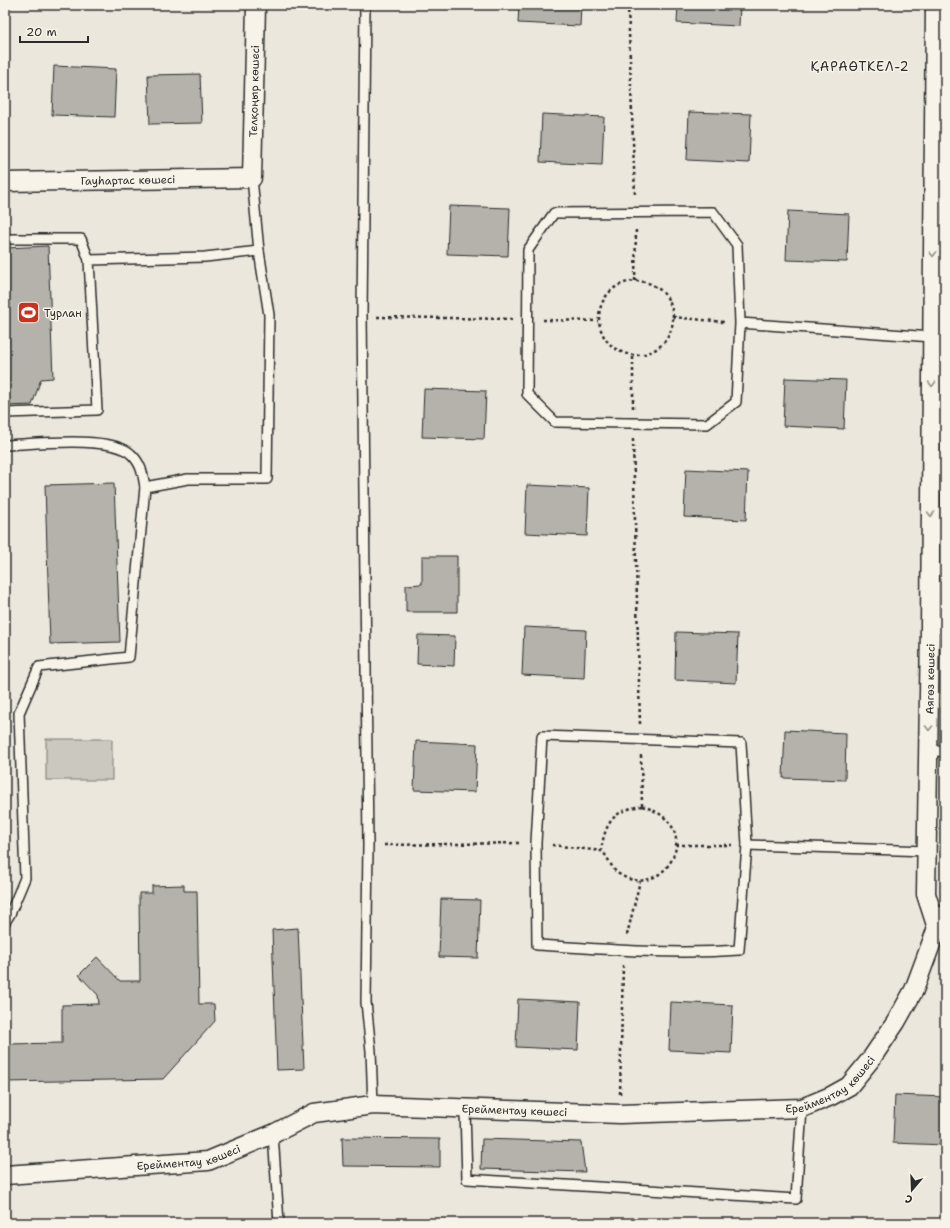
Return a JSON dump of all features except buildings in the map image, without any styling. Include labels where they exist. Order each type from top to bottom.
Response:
[{"type":"street","name":"Телқоңыр көшесі","points":[[252,178],[256,5]]},
{"type":"street","name":"Аягөз көшесі","points":[[935,5],[932,337],[938,471],[937,751],[927,850],[926,894],[941,922]]},
{"type":"street","name":"Гауhартас көшесі","points":[[5,182],[252,178]]},
{"type":"street","name":"Ерейментау көшесі","points":[[5,1175],[208,1161],[273,1134],[314,1113],[373,1105],[465,1110],[620,1114],[802,1108],[831,1096],[849,1086],[871,1059],[896,1022],[914,990],[941,922]]},
{"type":"lane","points":[[365,5],[362,316],[368,845],[366,1002],[371,1051],[373,1105]]},
{"type":"lane","points":[[145,487],[188,479],[267,479],[269,315],[259,251],[252,178]]},
{"type":"lane","points":[[713,212],[737,244],[740,323],[736,402],[707,424],[555,422],[527,394],[528,250],[554,213],[636,213],[713,212]]},
{"type":"lane","points":[[5,239],[82,239],[89,260],[97,410],[5,413]]},
{"type":"lane","points":[[89,260],[205,257],[259,251]]},
{"type":"lane","points":[[740,323],[932,337]]},
{"type":"lane","points":[[5,445],[99,442],[116,445],[131,453],[142,468],[145,487],[129,658],[39,667],[19,713],[24,878],[10,914],[5,922]]},
{"type":"lane","points":[[542,736],[641,739],[741,743],[747,845],[739,950],[702,952],[624,950],[537,945],[536,843],[542,736]]},
{"type":"lane","points":[[747,845],[927,850]]},
{"type":"lane","points":[[465,1110],[467,1179],[796,1199],[802,1108]]},
{"type":"lane","points":[[273,1134],[279,1223]]},
{"type":"path","points":[[628,5],[636,213],[636,281]]},
{"type":"path","points":[[636,281],[653,285],[663,293],[670,304],[673,317],[671,330],[658,348],[646,354],[633,355],[616,350],[606,341],[599,327],[598,314],[603,300],[611,290],[622,283],[636,281]]},
{"type":"path","points":[[362,316],[598,320]]},
{"type":"path","points":[[673,317],[740,323]]},
{"type":"path","points":[[633,355],[633,423],[642,806]]},
{"type":"path","points":[[642,806],[656,810],[666,818],[672,826],[676,845],[673,858],[666,869],[656,877],[640,881],[619,875],[610,866],[601,850],[608,825],[616,815],[629,808],[642,806]]},
{"type":"path","points":[[368,845],[536,843],[601,850]]},
{"type":"path","points":[[676,845],[747,845]]},
{"type":"path","points":[[620,1114],[624,950],[640,881]]},
{"type":"shaded area","points":[[46,739],[112,739],[112,780],[46,780]]},
{"type":"place","name":"Турлан","points":[[28,313]]},
{"type":"district","name":"ҚАРАӨТКЕЛ-2","points":[[860,66]]}]
